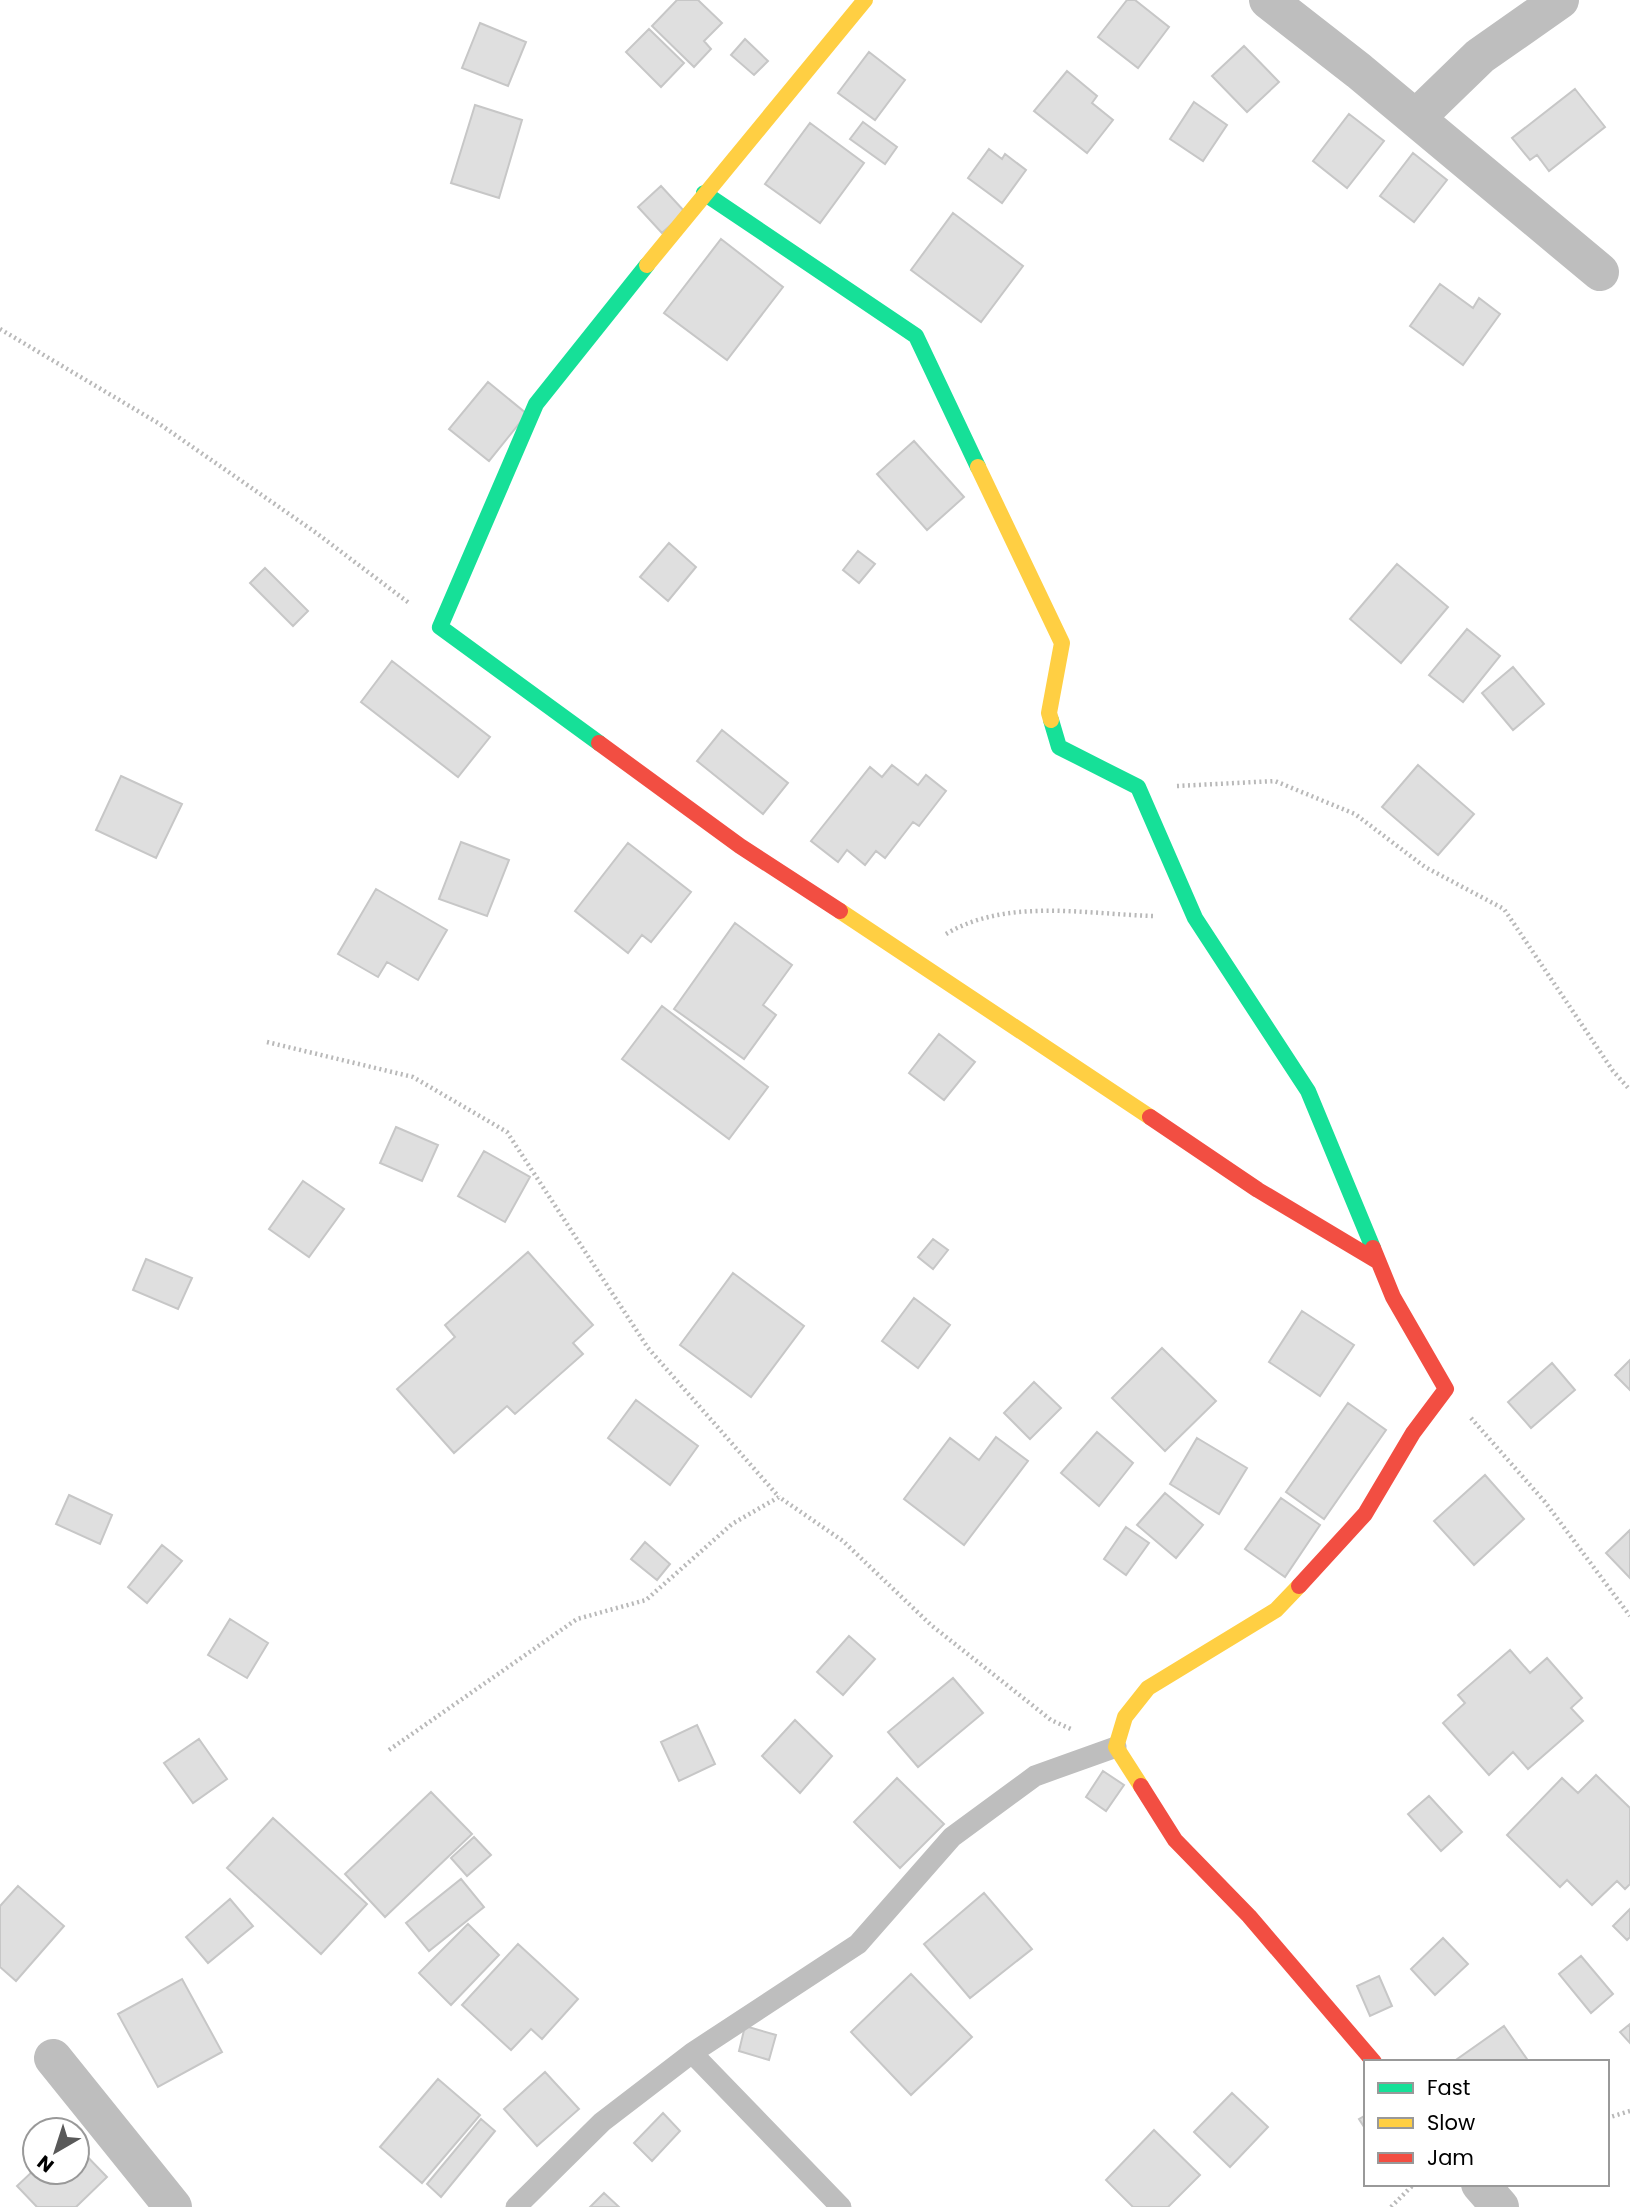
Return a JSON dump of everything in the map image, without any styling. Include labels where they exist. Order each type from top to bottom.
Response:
[{"type":"street","points":[[865,0],[704,193],[536,404],[440,627],[740,846],[910,956],[1258,1190],[1377,1261]]},
{"type":"street","points":[[1268,0],[1416,118],[1600,272]]},
{"type":"street","points":[[1416,118],[1480,56],[1560,0]]},
{"type":"street","points":[[704,193],[916,336],[1062,643],[1049,713],[1059,747],[1138,788],[1195,918],[1308,1091],[1393,1297],[1446,1389],[1413,1433],[1365,1514],[1276,1610],[1147,1688],[1125,1717],[1116,1747],[1175,1840],[1249,1916],[1372,2060]]},
{"type":"street","points":[[53,2057],[173,2207]]},
{"type":"street","points":[[1482,2186],[1500,2207]]},
{"type":"lane","points":[[516,2207],[602,2122],[692,2053],[858,1944],[952,1836],[1035,1776],[1116,1747]]},
{"type":"lane","points":[[692,2053],[841,2207]]},
{"type":"path","points":[[0,329],[158,423],[315,531],[440,627]]},
{"type":"path","points":[[1138,788],[1275,781],[1355,814],[1425,867],[1504,909],[1613,1071],[1630,1090]]},
{"type":"path","points":[[910,956],[967,922],[1030,910],[1195,918]]},
{"type":"path","points":[[267,1042],[413,1077],[507,1132],[648,1348],[779,1497],[843,1541],[931,1625],[1051,1720],[1116,1747]]},
{"type":"path","points":[[1446,1389],[1545,1502],[1630,1616]]},
{"type":"path","points":[[389,1750],[578,1619],[646,1600],[732,1524],[779,1497]]},
{"type":"path","points":[[1609,2117],[1630,2111]]},
{"type":"path","points":[[1391,2207],[1412,2186]]},
{"type":"building","points":[[677,0],[698,0],[722,23],[704,41],[711,49],[694,67],[652,26]]},
{"type":"building","points":[[1127,0],[1135,0],[1169,27],[1138,68],[1098,37]]},
{"type":"building","points":[[480,23],[526,42],[508,86],[462,68]]},
{"type":"building","points":[[649,29],[684,63],[661,87],[626,52]]},
{"type":"building","points":[[745,39],[768,61],[754,75],[731,55]]},
{"type":"building","points":[[1244,46],[1279,82],[1247,112],[1212,76]]},
{"type":"building","points":[[869,52],[905,80],[875,120],[838,93]]},
{"type":"building","points":[[1067,71],[1097,96],[1092,103],[1113,120],[1087,153],[1034,111]]},
{"type":"building","points":[[1575,89],[1605,127],[1549,171],[1537,155],[1530,160],[1512,138]]},
{"type":"building","points":[[1194,102],[1227,125],[1203,161],[1170,139]]},
{"type":"building","points":[[475,105],[522,120],[499,198],[451,183]]},
{"type":"building","points":[[1349,114],[1384,141],[1347,188],[1313,161]]},
{"type":"building","points":[[863,122],[897,147],[885,164],[850,139]]},
{"type":"building","points":[[810,123],[864,163],[820,223],[765,184]]},
{"type":"building","points":[[989,149],[1002,159],[1005,154],[1026,170],[1002,203],[968,178]]},
{"type":"building","points":[[1413,153],[1447,180],[1414,222],[1380,196]]},
{"type":"building","points":[[661,186],[685,212],[662,233],[638,207]]},
{"type":"building","points":[[953,213],[1023,266],[981,322],[911,270]]},
{"type":"building","points":[[721,239],[783,287],[727,360],[664,313]]},
{"type":"building","points":[[1440,284],[1473,308],[1479,298],[1500,314],[1463,365],[1410,326]]},
{"type":"building","points":[[488,382],[527,414],[489,461],[449,429]]},
{"type":"building","points":[[914,441],[964,497],[927,530],[877,474]]},
{"type":"building","points":[[669,543],[696,567],[668,601],[640,577]]},
{"type":"building","points":[[858,551],[875,564],[859,583],[843,570]]},
{"type":"building","points":[[1397,564],[1448,607],[1401,663],[1350,619]]},
{"type":"building","points":[[265,568],[308,611],[293,626],[250,583]]},
{"type":"building","points":[[1467,629],[1500,656],[1463,702],[1429,675]]},
{"type":"building","points":[[392,661],[490,737],[458,777],[361,702]]},
{"type":"building","points":[[1513,667],[1544,704],[1513,730],[1482,693]]},
{"type":"building","points":[[722,730],[788,783],[763,814],[697,761]]},
{"type":"building","points":[[892,765],[918,785],[926,775],[946,791],[919,826],[913,822],[885,858],[876,851],[865,865],[847,850],[838,862],[811,841],[870,767],[882,777]]},
{"type":"building","points":[[1418,765],[1474,814],[1438,855],[1382,807]]},
{"type":"building","points":[[121,776],[182,804],[156,858],[96,830]]},
{"type":"building","points":[[461,842],[509,860],[487,916],[439,899]]},
{"type":"building","points":[[628,843],[691,892],[651,942],[642,935],[628,953],[575,911]]},
{"type":"building","points":[[376,889],[447,930],[418,980],[387,962],[378,977],[338,954]]},
{"type":"building","points":[[735,923],[792,965],[763,1005],[776,1015],[744,1059],[674,1009]]},
{"type":"building","points":[[662,1006],[768,1087],[729,1139],[622,1059]]},
{"type":"building","points":[[939,1034],[975,1062],[944,1100],[909,1073]]},
{"type":"building","points":[[396,1127],[438,1145],[422,1181],[380,1163]]},
{"type":"building","points":[[484,1151],[530,1177],[505,1222],[458,1196]]},
{"type":"building","points":[[303,1181],[344,1209],[309,1257],[269,1229]]},
{"type":"building","points":[[933,1239],[948,1250],[933,1269],[918,1257]]},
{"type":"building","points":[[528,1252],[593,1325],[573,1343],[583,1354],[515,1414],[507,1406],[454,1453],[397,1389],[455,1337],[445,1325]]},
{"type":"building","points":[[146,1259],[192,1278],[178,1309],[133,1290]]},
{"type":"building","points":[[733,1273],[804,1326],[751,1397],[680,1345]]},
{"type":"building","points":[[914,1298],[950,1325],[918,1368],[882,1341]]},
{"type":"building","points":[[1302,1311],[1354,1345],[1320,1396],[1269,1362]]},
{"type":"building","points":[[1162,1348],[1216,1401],[1165,1451],[1112,1398]]},
{"type":"building","points":[[1630,1360],[1630,1390],[1615,1375]]},
{"type":"building","points":[[1552,1363],[1575,1390],[1531,1428],[1508,1402]]},
{"type":"building","points":[[1034,1382],[1061,1408],[1030,1439],[1004,1413]]},
{"type":"building","points":[[636,1400],[698,1446],[670,1485],[608,1438]]},
{"type":"building","points":[[1348,1403],[1386,1430],[1324,1519],[1286,1492]]},
{"type":"building","points":[[1097,1432],[1133,1463],[1099,1506],[1061,1473]]},
{"type":"building","points":[[996,1437],[1028,1461],[964,1545],[904,1499],[950,1438],[979,1460]]},
{"type":"building","points":[[1197,1438],[1247,1468],[1219,1514],[1170,1484]]},
{"type":"building","points":[[1485,1475],[1524,1519],[1474,1565],[1434,1521]]},
{"type":"building","points":[[1165,1493],[1203,1525],[1176,1558],[1137,1525]]},
{"type":"building","points":[[69,1495],[112,1515],[100,1544],[56,1524]]},
{"type":"building","points":[[1281,1498],[1320,1525],[1285,1577],[1245,1549]]},
{"type":"building","points":[[1126,1527],[1149,1543],[1126,1575],[1104,1559]]},
{"type":"building","points":[[1630,1530],[1630,1578],[1606,1553]]},
{"type":"building","points":[[645,1542],[670,1564],[657,1580],[631,1559]]},
{"type":"building","points":[[162,1545],[182,1561],[147,1603],[128,1587]]},
{"type":"building","points":[[230,1619],[268,1643],[247,1678],[208,1655]]},
{"type":"building","points":[[849,1636],[875,1659],[843,1695],[817,1672]]},
{"type":"building","points":[[1510,1650],[1530,1673],[1547,1658],[1582,1698],[1571,1708],[1583,1721],[1528,1769],[1513,1752],[1489,1775],[1443,1723],[1465,1703],[1458,1695]]},
{"type":"building","points":[[953,1678],[983,1713],[918,1767],[888,1732]]},
{"type":"building","points":[[795,1720],[832,1756],[800,1793],[762,1756]]},
{"type":"building","points":[[697,1725],[715,1764],[679,1781],[661,1742]]},
{"type":"building","points":[[199,1739],[227,1779],[193,1803],[164,1763]]},
{"type":"building","points":[[1103,1771],[1124,1785],[1106,1811],[1086,1797]]},
{"type":"building","points":[[1596,1775],[1630,1808],[1630,1884],[1625,1889],[1617,1881],[1592,1905],[1567,1880],[1560,1887],[1507,1835],[1562,1778],[1578,1793]]},
{"type":"building","points":[[897,1778],[944,1824],[900,1868],[854,1822]]},
{"type":"building","points":[[431,1792],[472,1834],[385,1917],[345,1874]]},
{"type":"building","points":[[1429,1796],[1462,1832],[1441,1851],[1408,1814]]},
{"type":"building","points":[[273,1818],[367,1904],[321,1954],[227,1868]]},
{"type":"building","points":[[474,1837],[491,1855],[467,1876],[451,1858]]},
{"type":"building","points":[[461,1879],[484,1907],[429,1951],[406,1923]]},
{"type":"building","points":[[18,1886],[64,1926],[16,1981],[0,1967],[0,1906]]},
{"type":"building","points":[[984,1893],[1032,1949],[970,1998],[924,1944]]},
{"type":"building","points":[[230,1899],[253,1926],[208,1963],[186,1937]]},
{"type":"building","points":[[1630,1909],[1630,1937],[1627,1940],[1613,1926]]},
{"type":"building","points":[[468,1924],[499,1955],[451,2005],[419,1973]]},
{"type":"building","points":[[1443,1938],[1468,1964],[1435,1995],[1411,1969]]},
{"type":"building","points":[[518,1944],[578,1999],[542,2039],[531,2029],[511,2050],[462,2005]]},
{"type":"building","points":[[1581,1956],[1613,1994],[1591,2013],[1559,1974]]},
{"type":"building","points":[[911,1974],[972,2037],[911,2095],[851,2032]]},
{"type":"building","points":[[1379,1976],[1392,2006],[1370,2016],[1357,1986]]},
{"type":"building","points":[[182,1979],[222,2052],[158,2087],[118,2014]]},
{"type":"building","points":[[1630,2024],[1630,2043],[1620,2032]]},
{"type":"building","points":[[745,2026],[776,2035],[769,2060],[739,2051]]},
{"type":"building","points":[[1504,2026],[1528,2060],[1456,2060]]},
{"type":"building","points":[[545,2072],[579,2109],[537,2146],[504,2109]]},
{"type":"building","points":[[438,2079],[480,2115],[422,2183],[380,2147]]},
{"type":"building","points":[[1232,2093],[1268,2127],[1230,2167],[1194,2132]]},
{"type":"building","points":[[663,2113],[680,2131],[652,2161],[634,2143]]},
{"type":"building","points":[[481,2119],[495,2131],[441,2197],[427,2184]]},
{"type":"building","points":[[1154,2130],[1200,2175],[1168,2207],[1133,2207],[1106,2180]]},
{"type":"building","points":[[91,2160],[107,2177],[76,2207],[37,2207],[17,2186],[21,2182],[21,2186],[91,2186]]},
{"type":"building","points":[[604,2193],[619,2207],[590,2207]]},
{"type":"traffic: fast","points":[[704,193],[916,336],[978,467]]},
{"type":"traffic: fast","points":[[599,743],[440,627],[536,404],[647,265]]},
{"type":"traffic: fast","points":[[1051,720],[1059,747],[1138,787],[1195,918],[1308,1091],[1373,1248]]},
{"type":"traffic: slow","points":[[647,265],[865,0]]},
{"type":"traffic: slow","points":[[978,467],[1062,643],[1049,713],[1051,720]]},
{"type":"traffic: slow","points":[[840,911],[1150,1117]]},
{"type":"traffic: slow","points":[[1141,1786],[1116,1747],[1125,1717],[1148,1688],[1276,1610],[1299,1586]]},
{"type":"traffic: jam","points":[[599,743],[740,846],[840,911]]},
{"type":"traffic: jam","points":[[1150,1117],[1258,1190],[1377,1261]]},
{"type":"traffic: jam","points":[[1299,1586],[1365,1514],[1413,1433],[1446,1389],[1393,1297],[1373,1248]]},
{"type":"traffic: jam","points":[[1141,1786],[1175,1840],[1249,1916],[1372,2060]]}]
